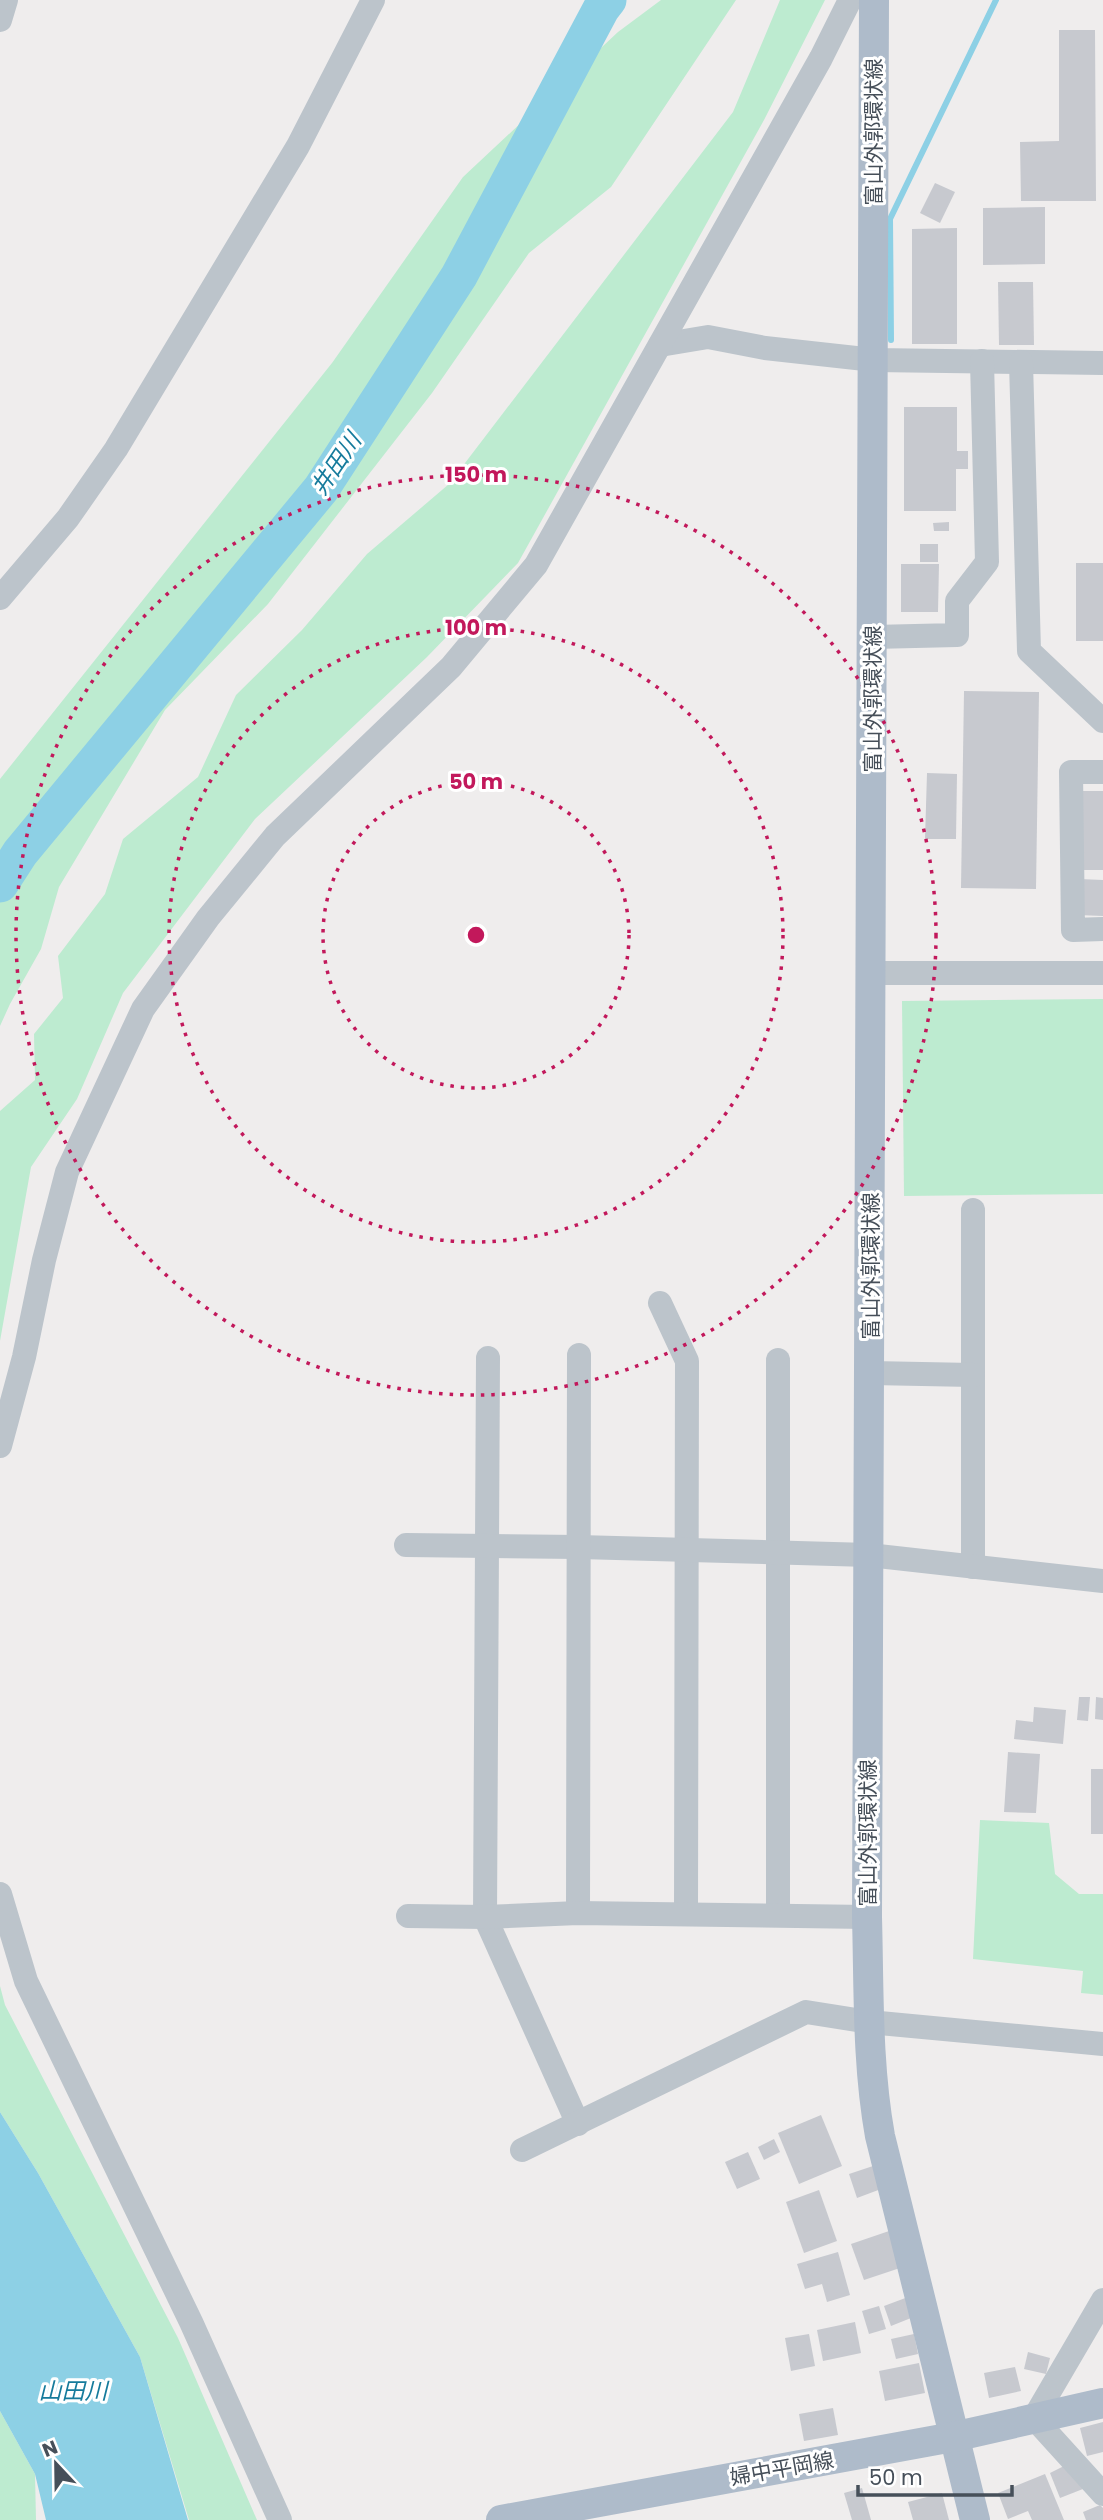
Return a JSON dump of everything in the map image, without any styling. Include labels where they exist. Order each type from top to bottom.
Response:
[{"type":"main road","name":"富山外郭環状線","points":[[874,0],[867,1917],[869,2022],[874,2099],[880,2136],[975,2520]]},
{"type":"main road","name":"婦中平岡線","points":[[501,2520],[953,2437],[1103,2403]]},
{"type":"street","points":[[0,20],[6,0]]},
{"type":"street","points":[[0,598],[68,518],[116,449],[298,146],[373,0]]},
{"type":"street","points":[[0,1446],[24,1357],[44,1260],[67,1172],[143,1009],[208,918],[275,836],[451,667],[536,565],[821,58],[850,0]]},
{"type":"street","points":[[660,345],[708,337],[765,348],[874,360],[1103,363]]},
{"type":"street","points":[[873,637],[957,635],[957,601],[987,562],[982,362]]},
{"type":"street","points":[[1021,362],[1029,651],[1103,721]]},
{"type":"street","points":[[1103,772],[1070,772],[1073,930],[1103,929]]},
{"type":"street","points":[[872,973],[1103,973]]},
{"type":"street","points":[[973,1210],[973,1567]]},
{"type":"street","points":[[660,1303],[687,1361],[686,1914]]},
{"type":"street","points":[[578,1913],[579,1355]]},
{"type":"street","points":[[488,1359],[485,1917],[578,2124]]},
{"type":"street","points":[[778,1360],[778,1915]]},
{"type":"street","points":[[871,1373],[973,1375]]},
{"type":"street","points":[[407,1545],[869,1555],[1103,1581]]},
{"type":"street","points":[[0,1894],[26,1981],[191,2322],[280,2520]]},
{"type":"street","points":[[408,1916],[485,1917],[578,1913],[867,1917]]},
{"type":"street","points":[[522,2150],[806,2012],[869,2022],[1103,2044]]},
{"type":"street","points":[[1103,2300],[1034,2418],[1103,2494]]},
{"type":"green space","points":[[661,0],[736,0],[611,187],[529,253],[432,393],[268,604],[165,710],[59,887],[41,949],[0,1026],[0,779],[332,363],[463,177],[618,32]]},
{"type":"green space","points":[[780,0],[825,0],[764,120],[518,563],[427,657],[255,819],[123,993],[77,1099],[31,1167],[0,1341],[0,1111],[35,1080],[34,1034],[63,998],[58,956],[105,894],[123,839],[198,777],[236,695],[302,630],[367,554],[449,484],[733,112]]},
{"type":"green space","points":[[1103,999],[1103,1194],[904,1196],[902,1001]]},
{"type":"green space","points":[[980,1820],[1049,1823],[1055,1874],[1079,1894],[1103,1894],[1103,1995],[1081,1993],[1083,1971],[973,1959]]},
{"type":"green space","points":[[0,1986],[5,2005],[178,2338],[257,2520],[189,2520],[140,2357],[38,2173],[0,2112]]},
{"type":"green space","points":[[0,2411],[35,2474],[36,2520],[0,2520]]},
{"type":"water","name":"山田川","points":[[0,2112],[38,2173],[140,2357],[188,2520],[46,2520],[35,2474],[0,2411]]},
{"type":"building","points":[[1059,30],[1095,30],[1096,201],[1021,201],[1020,142],[1059,141]]},
{"type":"building","points":[[935,183],[955,192],[940,223],[920,213]]},
{"type":"building","points":[[1045,207],[1045,264],[983,265],[983,208]]},
{"type":"building","points":[[957,228],[957,344],[912,344],[912,229]]},
{"type":"building","points":[[998,282],[1033,282],[1034,345],[999,345]]},
{"type":"building","points":[[904,407],[957,407],[957,451],[968,451],[968,469],[956,469],[956,511],[904,511]]},
{"type":"building","points":[[949,522],[949,531],[934,531],[933,523]]},
{"type":"building","points":[[920,544],[938,544],[938,562],[920,562]]},
{"type":"building","points":[[1076,563],[1103,563],[1103,641],[1076,641]]},
{"type":"building","points":[[901,564],[939,564],[938,612],[901,612]]},
{"type":"building","points":[[964,691],[1039,692],[1036,889],[961,888]]},
{"type":"building","points":[[927,773],[957,774],[956,839],[925,839]]},
{"type":"building","points":[[1077,791],[1103,791],[1103,870],[1077,870]]},
{"type":"building","points":[[1079,879],[1103,880],[1103,916],[1078,915]]},
{"type":"building","points":[[1079,1697],[1090,1697],[1088,1721],[1077,1720]]},
{"type":"building","points":[[1096,1697],[1103,1698],[1103,1720],[1095,1719]]},
{"type":"building","points":[[1034,1707],[1066,1710],[1063,1744],[1014,1739],[1016,1720],[1033,1722]]},
{"type":"building","points":[[1008,1752],[1040,1754],[1036,1813],[1004,1812]]},
{"type":"building","points":[[1091,1769],[1103,1769],[1103,1834],[1091,1834]]},
{"type":"building","points":[[821,2115],[842,2166],[799,2184],[778,2133]]},
{"type":"building","points":[[774,2139],[780,2152],[764,2160],[758,2147]]},
{"type":"building","points":[[748,2152],[760,2179],[737,2189],[725,2162]]},
{"type":"building","points":[[873,2166],[881,2189],[857,2198],[849,2174]]},
{"type":"building","points":[[819,2190],[837,2241],[804,2253],[786,2202]]},
{"type":"building","points":[[892,2230],[900,2268],[864,2280],[851,2244]]},
{"type":"building","points":[[838,2252],[850,2295],[827,2302],[822,2284],[805,2289],[797,2264]]},
{"type":"building","points":[[908,2297],[916,2316],[891,2326],[884,2306]]},
{"type":"building","points":[[879,2306],[886,2329],[869,2334],[862,2311]]},
{"type":"building","points":[[855,2322],[861,2353],[823,2361],[817,2330]]},
{"type":"building","points":[[809,2334],[815,2366],[791,2371],[785,2338]]},
{"type":"building","points":[[914,2334],[918,2354],[896,2359],[891,2339]]},
{"type":"building","points":[[1028,2352],[1050,2358],[1046,2374],[1024,2369]]},
{"type":"building","points":[[919,2363],[925,2393],[885,2401],[879,2371]]},
{"type":"building","points":[[1015,2367],[1021,2391],[989,2398],[984,2373]]},
{"type":"building","points":[[833,2408],[838,2435],[804,2441],[799,2414]]},
{"type":"building","points":[[1103,2422],[1103,2452],[1087,2456],[1080,2428]]},
{"type":"building","points":[[1066,2465],[1088,2487],[1060,2498],[1050,2473]]},
{"type":"building","points":[[1045,2474],[1064,2520],[1032,2520],[1028,2511],[1008,2519],[998,2493]]},
{"type":"building","points":[[862,2488],[871,2520],[852,2520],[844,2493]]},
{"type":"building","points":[[942,2493],[949,2520],[913,2520],[908,2502]]},
{"type":"building","points":[[1100,2505],[1103,2508],[1103,2520],[1086,2520],[1083,2512]]},
{"type":"waterway","name":"井田川","points":[[0,884],[20,853],[321,489],[459,276],[608,0]]},
{"type":"waterway","points":[[891,340],[890,219],[996,0]]}]
